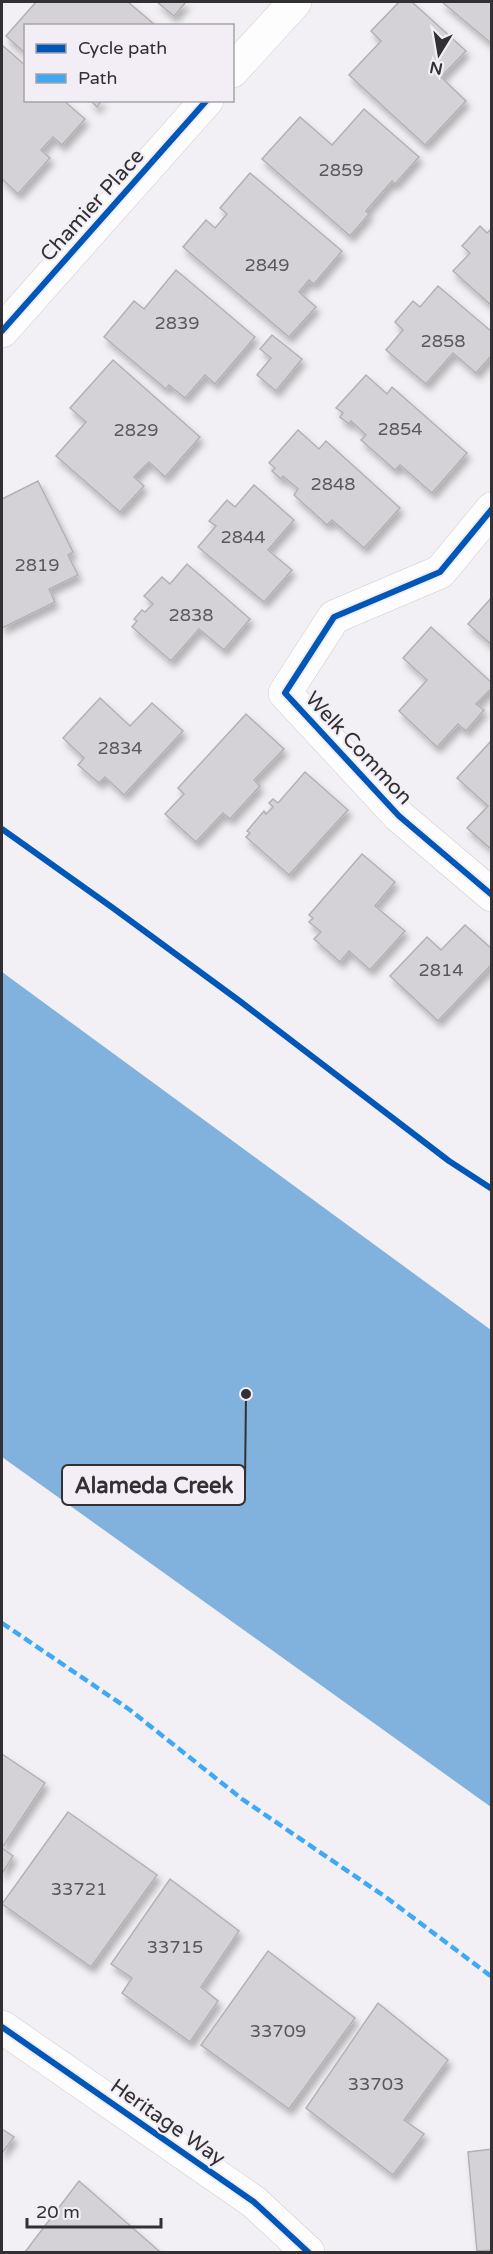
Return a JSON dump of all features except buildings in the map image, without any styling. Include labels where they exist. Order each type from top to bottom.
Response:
[{"type":"street","points":[[234,69],[295,2]]},
{"type":"street","name":"Chamier Place","points":[[2,331],[205,102]]},
{"type":"street","name":"Welk Common","points":[[492,509],[440,572],[334,617],[285,693],[399,816],[492,895]]},
{"type":"street","name":"Heritage Way","points":[[2,2027],[254,2202],[308,2253]]},
{"type":"water","points":[[2,972],[491,1330],[491,1807],[2,1457]]},
{"type":"marked path","points":[[2,1623],[130,1710],[242,1799],[387,1898],[492,1977]]},
{"type":"cycle path","points":[[2,331],[205,102]]},
{"type":"cycle path","points":[[492,509],[440,572],[334,617],[285,693],[399,816],[492,895]]},
{"type":"cycle path","points":[[2,829],[241,1002],[449,1161],[492,1189]]},
{"type":"cycle path","points":[[2,2027],[254,2202],[308,2252]]},
{"type":"place","name":"Alameda Creek","points":[[246,1394]]}]
